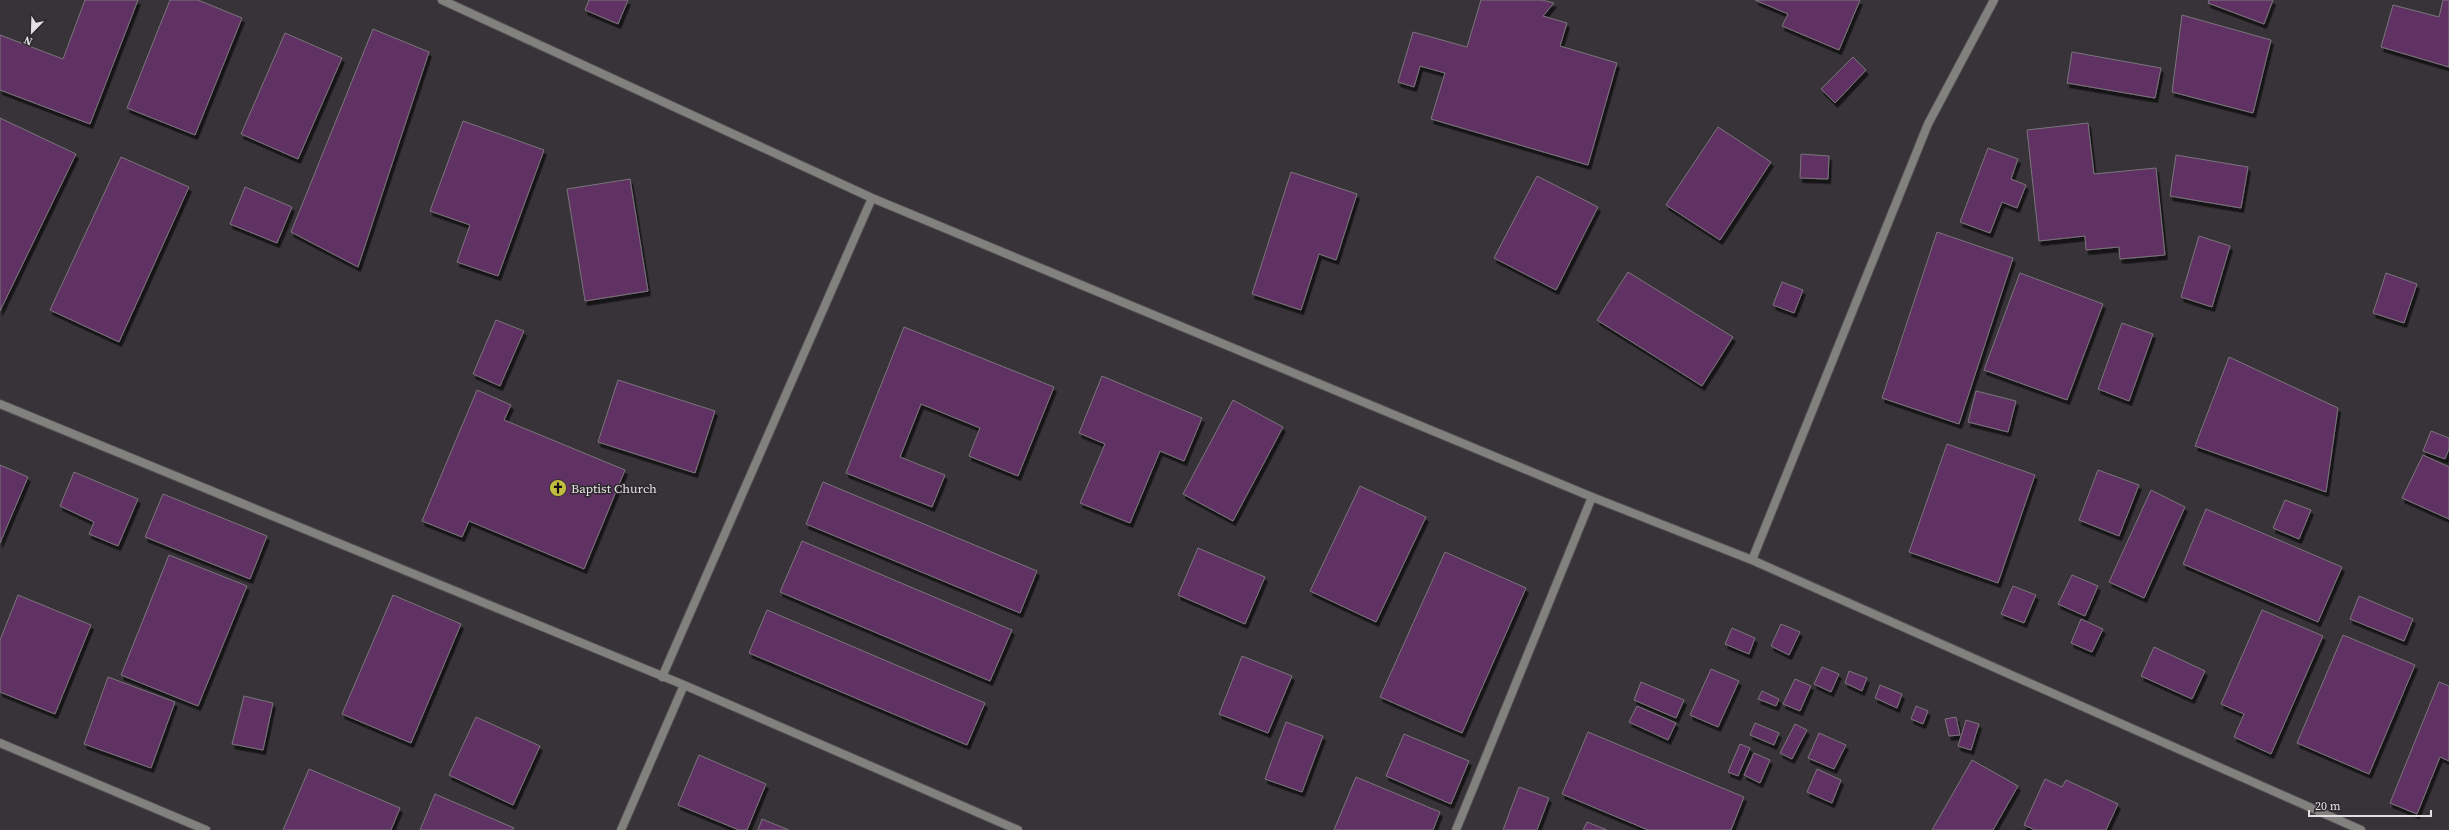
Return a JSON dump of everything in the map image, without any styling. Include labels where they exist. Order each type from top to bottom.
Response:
[{"type":"street","points":[[442,0],[872,198],[1592,497],[1752,560],[2361,830]]},
{"type":"street","points":[[1752,560],[1928,124],[1994,0]]},
{"type":"street","points":[[662,677],[872,198]]},
{"type":"street","points":[[0,404],[684,685],[1018,830]]},
{"type":"street","points":[[1456,830],[1592,497]]},
{"type":"street","points":[[621,830],[684,685]]},
{"type":"street","points":[[0,743],[206,830]]},
{"type":"building","points":[[85,0],[138,0],[90,124],[0,90],[0,35],[63,59]]},
{"type":"building","points":[[170,0],[198,0],[242,18],[195,135],[127,108]]},
{"type":"building","points":[[589,0],[628,0],[618,24],[585,10]]},
{"type":"building","points":[[1481,0],[1542,0],[1554,3],[1543,16],[1567,23],[1560,46],[1617,63],[1588,165],[1431,119],[1445,73],[1420,66],[1414,87],[1398,82],[1413,32],[1467,47]]},
{"type":"building","points":[[1755,0],[1860,0],[1839,50],[1782,26],[1788,14]]},
{"type":"building","points":[[2209,0],[2273,0],[2264,24],[2208,3]]},
{"type":"building","points":[[2443,0],[2449,0],[2449,67],[2381,47],[2393,5],[2439,17]]},
{"type":"building","points":[[2182,15],[2271,40],[2253,113],[2172,92]]},
{"type":"building","points":[[373,29],[429,52],[358,267],[291,232]]},
{"type":"building","points":[[285,33],[342,58],[298,159],[241,134]]},
{"type":"building","points":[[2072,52],[2161,68],[2155,98],[2067,83]]},
{"type":"building","points":[[1853,57],[1866,70],[1835,103],[1821,89]]},
{"type":"building","points":[[0,118],[76,154],[0,311]]},
{"type":"building","points":[[463,121],[544,150],[498,276],[457,262],[470,225],[430,211]]},
{"type":"building","points":[[2088,123],[2094,174],[2156,168],[2165,255],[2120,259],[2119,247],[2086,250],[2085,236],[2039,241],[2027,130]]},
{"type":"building","points":[[1718,127],[1771,162],[1720,240],[1666,205]]},
{"type":"building","points":[[1988,148],[2018,159],[2011,179],[2026,185],[2017,208],[2002,202],[1990,233],[1960,222]]},
{"type":"building","points":[[1801,154],[1829,156],[1828,179],[1800,178]]},
{"type":"building","points":[[2176,155],[2248,167],[2241,208],[2170,196]]},
{"type":"building","points":[[121,157],[189,187],[119,342],[50,310]]},
{"type":"building","points":[[1291,172],[1357,194],[1336,260],[1319,254],[1301,310],[1252,294]]},
{"type":"building","points":[[1537,176],[1598,207],[1556,290],[1494,258]]},
{"type":"building","points":[[630,179],[648,291],[585,301],[567,189]]},
{"type":"building","points":[[245,187],[292,207],[277,243],[230,224]]},
{"type":"building","points":[[1937,232],[2013,258],[1959,424],[1882,398]]},
{"type":"building","points":[[2199,236],[2230,246],[2212,307],[2181,297]]},
{"type":"building","points":[[1628,272],[1733,337],[1702,386],[1597,320]]},
{"type":"building","points":[[2020,273],[2103,304],[2067,400],[1984,370]]},
{"type":"building","points":[[2386,273],[2417,284],[2404,323],[2373,313]]},
{"type":"building","points":[[1782,282],[1803,290],[1794,313],[1773,305]]},
{"type":"building","points":[[496,320],[524,331],[500,386],[473,374]]},
{"type":"building","points":[[2122,323],[2153,334],[2129,401],[2098,389]]},
{"type":"building","points":[[904,327],[1054,387],[1018,476],[969,456],[980,428],[921,404],[900,457],[945,475],[932,507],[846,473]]},
{"type":"building","points":[[2229,357],[2338,408],[2326,492],[2195,446]]},
{"type":"building","points":[[1102,376],[1202,418],[1184,461],[1160,451],[1130,523],[1080,503],[1105,444],[1079,433]]},
{"type":"building","points":[[618,380],[715,411],[695,473],[598,442]]},
{"type":"building","points":[[477,390],[511,405],[504,420],[625,470],[584,569],[469,521],[462,537],[422,521]]},
{"type":"building","points":[[1976,391],[2016,401],[2008,432],[1968,422]]},
{"type":"building","points":[[1233,400],[1283,427],[1233,521],[1183,494]]},
{"type":"building","points":[[2431,431],[2449,438],[2449,449],[2445,459],[2423,451]]},
{"type":"building","points":[[1947,444],[2035,475],[1998,583],[1909,552]]},
{"type":"building","points":[[2423,455],[2449,467],[2449,519],[2402,498]]},
{"type":"building","points":[[0,465],[28,477],[0,543]]},
{"type":"building","points":[[2098,470],[2139,485],[2119,536],[2079,520]]},
{"type":"building","points":[[74,472],[138,499],[118,546],[89,534],[94,522],[60,506]]},
{"type":"building","points":[[823,482],[1037,571],[1020,613],[806,524]]},
{"type":"building","points":[[1360,486],[1426,517],[1376,622],[1310,591]]},
{"type":"building","points":[[2151,490],[2185,507],[2144,598],[2109,582]]},
{"type":"building","points":[[163,494],[267,536],[250,579],[145,537]]},
{"type":"building","points":[[2285,500],[2311,510],[2299,539],[2273,528]]},
{"type":"building","points":[[2206,509],[2342,567],[2318,622],[2183,564]]},
{"type":"building","points":[[802,541],[1012,630],[990,681],[780,592]]},
{"type":"building","points":[[1198,548],[1265,577],[1245,624],[1178,595]]},
{"type":"building","points":[[1445,552],[1526,588],[1462,733],[1380,697]]},
{"type":"building","points":[[169,555],[247,586],[198,706],[121,675]]},
{"type":"building","points":[[2072,575],[2098,586],[2085,616],[2058,604]]},
{"type":"building","points":[[2013,586],[2036,595],[2024,623],[2001,614]]},
{"type":"building","points":[[18,595],[91,625],[55,714],[0,692],[0,640]]},
{"type":"building","points":[[393,595],[461,624],[411,743],[342,714]]},
{"type":"building","points":[[2359,596],[2413,619],[2404,641],[2350,619]]},
{"type":"building","points":[[767,610],[985,703],[967,745],[749,653]]},
{"type":"building","points":[[2262,610],[2323,636],[2271,754],[2234,737],[2244,714],[2221,704]]},
{"type":"building","points":[[2081,619],[2103,629],[2092,652],[2071,643]]},
{"type":"building","points":[[1781,624],[1800,632],[1789,655],[1771,646]]},
{"type":"building","points":[[1732,628],[1755,638],[1749,654],[1725,644]]},
{"type":"building","points":[[2343,635],[2415,665],[2369,774],[2297,743]]},
{"type":"building","points":[[2154,647],[2205,671],[2192,699],[2141,676]]},
{"type":"building","points":[[1242,656],[1292,676],[1268,733],[1219,714]]},
{"type":"building","points":[[1822,667],[1839,674],[1831,692],[1814,684]]},
{"type":"building","points":[[1711,669],[1739,681],[1718,727],[1690,715]]},
{"type":"building","points":[[1849,671],[1867,678],[1862,691],[1845,683]]},
{"type":"building","points":[[108,677],[175,702],[151,768],[84,744]]},
{"type":"building","points":[[1795,679],[1811,686],[1800,711],[1783,704]]},
{"type":"building","points":[[1641,682],[1684,700],[1676,718],[1634,700]]},
{"type":"building","points":[[2439,682],[2449,686],[2449,761],[2440,757],[2417,814],[2390,803]]},
{"type":"building","points":[[1880,685],[1902,694],[1897,708],[1875,698]]},
{"type":"building","points":[[1762,691],[1779,699],[1776,706],[1758,699]]},
{"type":"building","points":[[244,696],[273,703],[263,750],[232,744]]},
{"type":"building","points":[[1637,706],[1676,723],[1668,740],[1629,722]]},
{"type":"building","points":[[1916,706],[1928,711],[1923,724],[1911,719]]},
{"type":"building","points":[[476,717],[540,746],[513,805],[449,775]]},
{"type":"building","points":[[1956,717],[1960,735],[1949,736],[1945,719]]},
{"type":"building","points":[[1966,720],[1979,724],[1971,750],[1958,746]]},
{"type":"building","points":[[1286,722],[1323,736],[1302,792],[1265,779]]},
{"type":"building","points":[[1755,723],[1779,733],[1774,745],[1750,735]]},
{"type":"building","points":[[1795,724],[1807,730],[1792,759],[1780,753]]},
{"type":"building","points":[[1588,732],[1744,797],[1731,830],[1648,830],[1562,794]]},
{"type":"building","points":[[1819,733],[1846,745],[1834,769],[1808,758]]},
{"type":"building","points":[[1404,734],[1469,761],[1451,804],[1386,776]]},
{"type":"building","points":[[1740,744],[1750,748],[1738,776],[1728,772]]},
{"type":"building","points":[[1754,753],[1770,760],[1760,783],[1744,775]]},
{"type":"building","points":[[699,755],[766,784],[747,830],[739,830],[678,805]]},
{"type":"building","points":[[1972,760],[2018,786],[1993,830],[1932,830]]},
{"type":"building","points":[[309,769],[400,808],[391,830],[283,830]]},
{"type":"building","points":[[1817,769],[1841,780],[1832,803],[1807,792]]},
{"type":"building","points":[[1356,777],[1440,812],[1433,830],[1334,830]]},
{"type":"building","points":[[2045,779],[2062,787],[2066,780],[2118,804],[2106,830],[2035,830],[2024,825]]},
{"type":"building","points":[[1519,787],[1549,798],[1537,830],[1503,830]]},
{"type":"building","points":[[435,794],[514,828],[513,830],[420,830]]},
{"type":"building","points":[[762,819],[789,830],[758,830]]},
{"type":"building","points":[[1587,822],[1607,830],[1583,830]]},
{"type":"place","name":"Baptist Church","points":[[558,488]]}]
